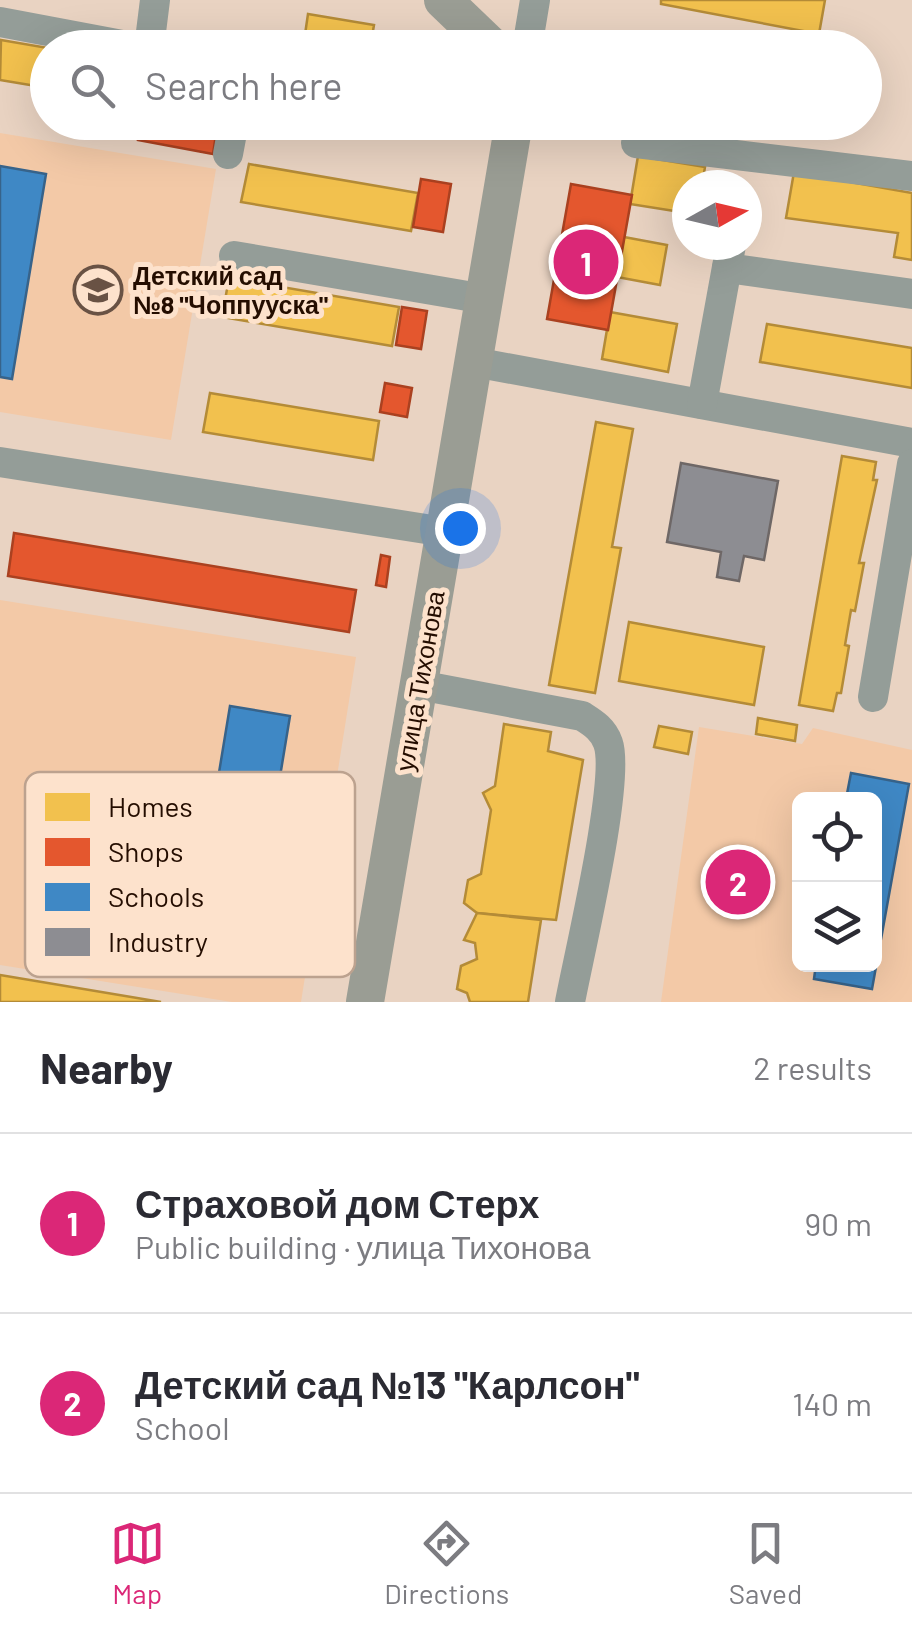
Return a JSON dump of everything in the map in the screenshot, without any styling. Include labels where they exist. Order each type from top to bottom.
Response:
[{"type":"main road","points":[[453,3],[477,30]]},
{"type":"main road","name":"улица Тихонова","points":[[365,1002],[511,140]]},
{"type":"lane","points":[[151,30],[155,0]]},
{"type":"lane","points":[[530,30],[535,0]]},
{"type":"lane","points":[[0,22],[42,30]]},
{"type":"lane","points":[[228,154],[231,140]]},
{"type":"lane","points":[[636,143],[737,170]]},
{"type":"lane","points":[[762,172],[912,176]]},
{"type":"lane","points":[[234,256],[484,299]]},
{"type":"lane","points":[[702,404],[728,260]]},
{"type":"lane","points":[[748,260],[912,294]]},
{"type":"lane","points":[[474,362],[912,444]]},
{"type":"lane","points":[[0,462],[445,532]]},
{"type":"lane","points":[[873,697],[904,557],[912,464]]},
{"type":"lane","points":[[419,685],[582,716],[600,727],[608,742],[610,785],[570,1002]]},
{"type":"shaded area","name":"Детский сад №8 \"Чоппууска\"","points":[[0,133],[216,169],[171,440],[0,412]]},
{"type":"shaded area","points":[[0,600],[356,657],[338,772],[25,772],[25,969],[0,965]]},
{"type":"shaded area","points":[[699,727],[802,744],[813,728],[912,750],[912,1002],[661,1002]]},
{"type":"shaded area","points":[[75,977],[305,977],[301,1002],[232,1002]]},
{"type":"building: Homes","points":[[661,0],[825,0],[820,30],[798,30],[661,4]]},
{"type":"building: Homes","points":[[308,14],[374,25],[373,30],[306,30]]},
{"type":"building: Homes","points":[[1,40],[30,45],[30,85],[0,80]]},
{"type":"building: Homes","points":[[638,156],[705,167],[672,170],[672,211],[630,204]]},
{"type":"building: Homes","points":[[249,164],[418,193],[411,231],[241,202]]},
{"type":"building: Homes","points":[[794,172],[912,193],[912,260],[894,257],[898,233],[786,218]]},
{"type":"building: Homes","points":[[624,237],[667,245],[660,285],[617,277]]},
{"type":"building: Homes","points":[[229,278],[399,307],[392,346],[222,317]]},
{"type":"building: Homes","points":[[610,312],[677,324],[668,372],[602,359]]},
{"type":"building: Homes","points":[[767,324],[912,348],[912,388],[760,362]]},
{"type":"building: Homes","points":[[210,393],[379,421],[373,460],[203,432]]},
{"type":"building: Homes","points":[[596,422],[633,429],[612,547],[621,548],[595,693],[549,685]]},
{"type":"building: Homes","points":[[842,456],[876,462],[873,480],[877,480],[859,563],[864,563],[855,611],[851,610],[845,645],[849,646],[841,693],[837,693],[833,711],[799,705]]},
{"type":"building: Homes","points":[[629,622],[764,647],[754,705],[619,681]]},
{"type":"building: Homes","points":[[758,718],[797,725],[795,741],[756,734]]},
{"type":"building: Homes","points":[[504,724],[551,732],[548,751],[583,760],[556,920],[477,913],[464,903],[468,880],[481,874],[491,810],[483,793],[495,786]]},
{"type":"building: Homes","points":[[659,726],[692,732],[688,754],[654,747]]},
{"type":"building: Homes","points":[[477,913],[541,920],[528,1002],[470,1002],[467,993],[457,989],[461,966],[477,959],[475,943],[464,940]]},
{"type":"building: Homes","points":[[0,975],[161,1002],[0,1002]]},
{"type":"building: Shops","points":[[138,140],[215,140],[213,154]]},
{"type":"building: Shops","points":[[421,179],[451,184],[443,232],[413,227]]},
{"type":"building: Shops","points":[[571,184],[632,195],[608,330],[547,319]]},
{"type":"building: Shops","points":[[402,307],[427,311],[421,349],[396,345]]},
{"type":"building: Shops","points":[[385,383],[412,388],[407,417],[380,412]]},
{"type":"building: Shops","points":[[14,533],[356,590],[349,632],[8,576]]},
{"type":"building: Shops","points":[[381,555],[390,557],[386,587],[376,585]]},
{"type":"building: Schools","points":[[0,166],[46,174],[12,379],[0,377]]},
{"type":"building: Schools","points":[[230,706],[290,716],[281,772],[219,772]]},
{"type":"building: Schools","points":[[851,773],[909,784],[882,934],[882,792],[847,792]]},
{"type":"building: Schools","points":[[815,972],[875,972],[872,989],[814,979]]},
{"type":"building: Industry","points":[[681,463],[778,481],[764,560],[744,556],[739,581],[717,577],[721,552],[667,542]]},
{"type":"place","name":"Страховой дом Стерх","points":[[586,262]]},
{"type":"place","name":"Детский сад №8 \"Чоппууска\"","points":[[98,290]]},
{"type":"place","name":"Детский сад №13 \"Карлсон\"","points":[[738,882]]}]
